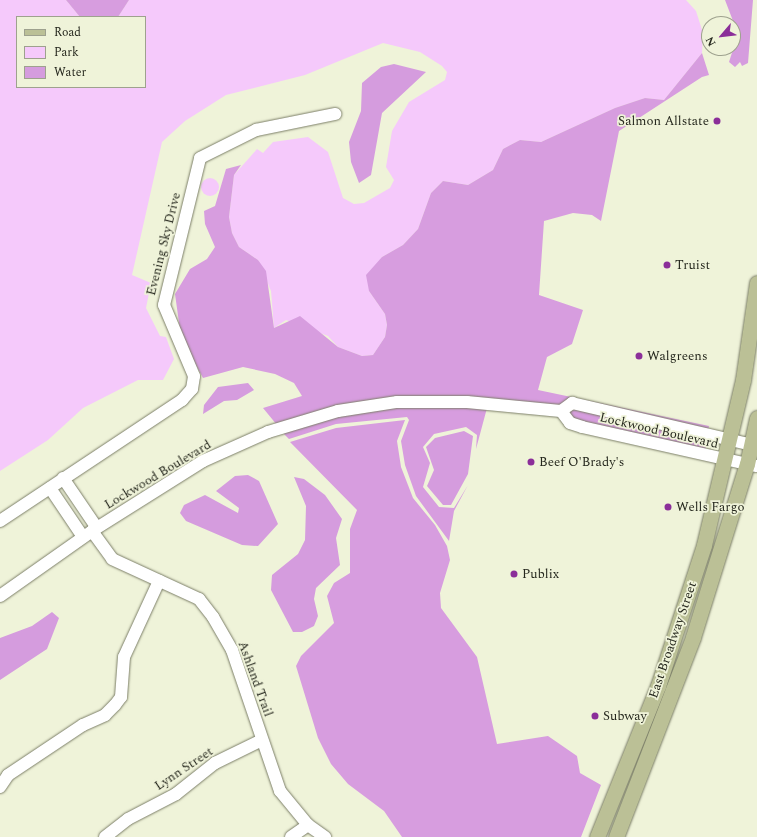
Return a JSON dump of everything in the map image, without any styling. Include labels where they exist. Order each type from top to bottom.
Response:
[{"type":"main road","name":"East Broadway Street","points":[[597,837],[658,686],[704,545],[731,441],[757,283]]},
{"type":"main road","name":"East Broadway Street","points":[[616,837],[674,692],[752,465],[757,418]]},
{"type":"main road","points":[[658,686],[674,692]]},
{"type":"street","name":"Evening Sky Drive","points":[[0,521],[192,389],[194,376],[164,305],[200,158],[256,130],[335,114]]},
{"type":"street","name":"Lockwood Boulevard","points":[[0,596],[90,532],[202,461],[268,432],[338,411],[397,402],[467,402],[560,411],[572,403],[754,446]]},
{"type":"street","name":"Lockwood Boulevard","points":[[560,411],[570,423],[582,427],[726,461],[752,465]]},
{"type":"street","points":[[63,478],[90,532]]},
{"type":"street","points":[[50,488],[90,532]]},
{"type":"street","name":"Ashland Trail","points":[[90,532],[112,559],[199,599],[213,617],[232,650],[280,791],[308,825],[325,837]]},
{"type":"street","points":[[0,787],[8,775],[83,725],[105,714],[121,697],[124,657],[159,581]]},
{"type":"street","name":"Lynn Street","points":[[105,837],[128,819],[176,794],[214,763],[262,740]]},
{"type":"street","points":[[290,837],[308,825]]},
{"type":"green space","points":[[0,0],[66,0],[79,16],[16,16],[16,88],[146,88],[146,16],[119,16],[129,0],[686,0],[696,11],[701,27],[701,54],[664,100],[645,98],[615,108],[541,142],[520,140],[503,149],[493,170],[468,185],[443,181],[431,193],[418,229],[403,245],[382,257],[369,291],[385,314],[387,325],[385,337],[373,355],[362,356],[338,347],[328,336],[286,320],[274,328],[271,291],[258,260],[239,247],[232,233],[229,217],[234,175],[257,149],[263,153],[273,142],[308,137],[328,152],[343,198],[354,204],[364,203],[390,188],[394,180],[386,167],[392,131],[409,102],[445,80],[447,72],[442,66],[420,52],[383,43],[305,75],[226,95],[185,121],[162,142],[132,275],[151,283],[146,308],[160,336],[166,337],[174,359],[163,380],[138,380],[83,408],[48,440],[0,471]]},
{"type":"green space","points":[[206,178],[214,178],[219,183],[217,194],[214,196],[206,196],[201,191],[201,183]]},
{"type":"shaded area","points":[[66,0],[129,0],[119,16],[79,16]]},
{"type":"shaded area","points":[[701,54],[709,75],[702,77],[619,131],[601,221],[592,215],[573,213],[544,221],[539,295],[583,310],[572,344],[547,357],[538,390],[709,426],[708,431],[560,407],[468,397],[277,425],[263,408],[302,396],[294,383],[275,374],[243,367],[203,378],[181,337],[175,294],[190,269],[207,259],[215,247],[205,224],[204,211],[215,206],[226,169],[241,165],[234,175],[229,217],[232,233],[239,247],[258,260],[266,271],[274,328],[300,316],[338,347],[362,356],[373,355],[385,337],[387,325],[385,314],[369,291],[366,275],[382,257],[403,245],[418,229],[431,193],[443,181],[468,185],[493,170],[503,149],[520,140],[541,142],[615,108],[645,98],[664,100]]},
{"type":"shaded area","points":[[397,406],[487,408],[476,449],[477,435],[466,427],[434,434],[423,447],[430,463],[423,487],[439,507],[454,508],[468,485],[454,511],[449,541],[416,496],[405,465],[401,441],[409,420],[407,417],[336,424],[289,439],[282,432],[338,415]]},
{"type":"shaded area","points":[[572,408],[707,440],[705,451],[573,419],[567,412]]},
{"type":"shaded area","points":[[405,420],[397,441],[401,467],[413,498],[435,525],[447,546],[450,560],[440,593],[441,608],[477,657],[497,744],[548,736],[577,756],[580,773],[601,785],[581,837],[402,837],[384,811],[348,784],[331,764],[318,738],[296,666],[301,656],[334,623],[327,596],[334,583],[350,573],[350,529],[357,510],[290,442],[336,428]]},
{"type":"water","points":[[725,0],[753,0],[748,63],[742,66],[740,62],[735,67],[729,62],[731,56],[741,56],[741,16],[731,16]]},
{"type":"water","points":[[394,64],[426,72],[382,113],[371,175],[359,183],[351,162],[349,142],[361,111],[362,83],[381,67]]},
{"type":"water","points":[[248,383],[254,390],[237,400],[224,401],[203,414],[204,405],[218,387]]},
{"type":"water","points":[[464,431],[473,436],[468,474],[451,505],[443,505],[427,486],[434,470],[426,447],[435,438]]},
{"type":"water","points":[[248,475],[259,481],[278,524],[258,546],[242,545],[186,521],[180,513],[184,505],[205,495],[238,513],[239,508],[216,491],[235,476]]},
{"type":"water","points":[[294,477],[304,479],[325,495],[342,519],[336,538],[340,565],[316,588],[314,599],[318,616],[314,626],[302,632],[293,632],[271,590],[272,575],[298,554],[305,540],[306,506]]},
{"type":"water","points":[[52,612],[59,618],[47,649],[0,680],[0,638],[32,626]]},
{"type":"place","name":"Salmon Allstate","points":[[717,121]]},
{"type":"place","name":"Truist","points":[[667,265]]},
{"type":"place","name":"Walgreens","points":[[639,356]]},
{"type":"place","name":"Beef O'Brady's","points":[[531,462]]},
{"type":"place","name":"Wells Fargo","points":[[668,507]]},
{"type":"place","name":"Publix","points":[[514,574]]},
{"type":"place","name":"Subway","points":[[595,716]]}]
